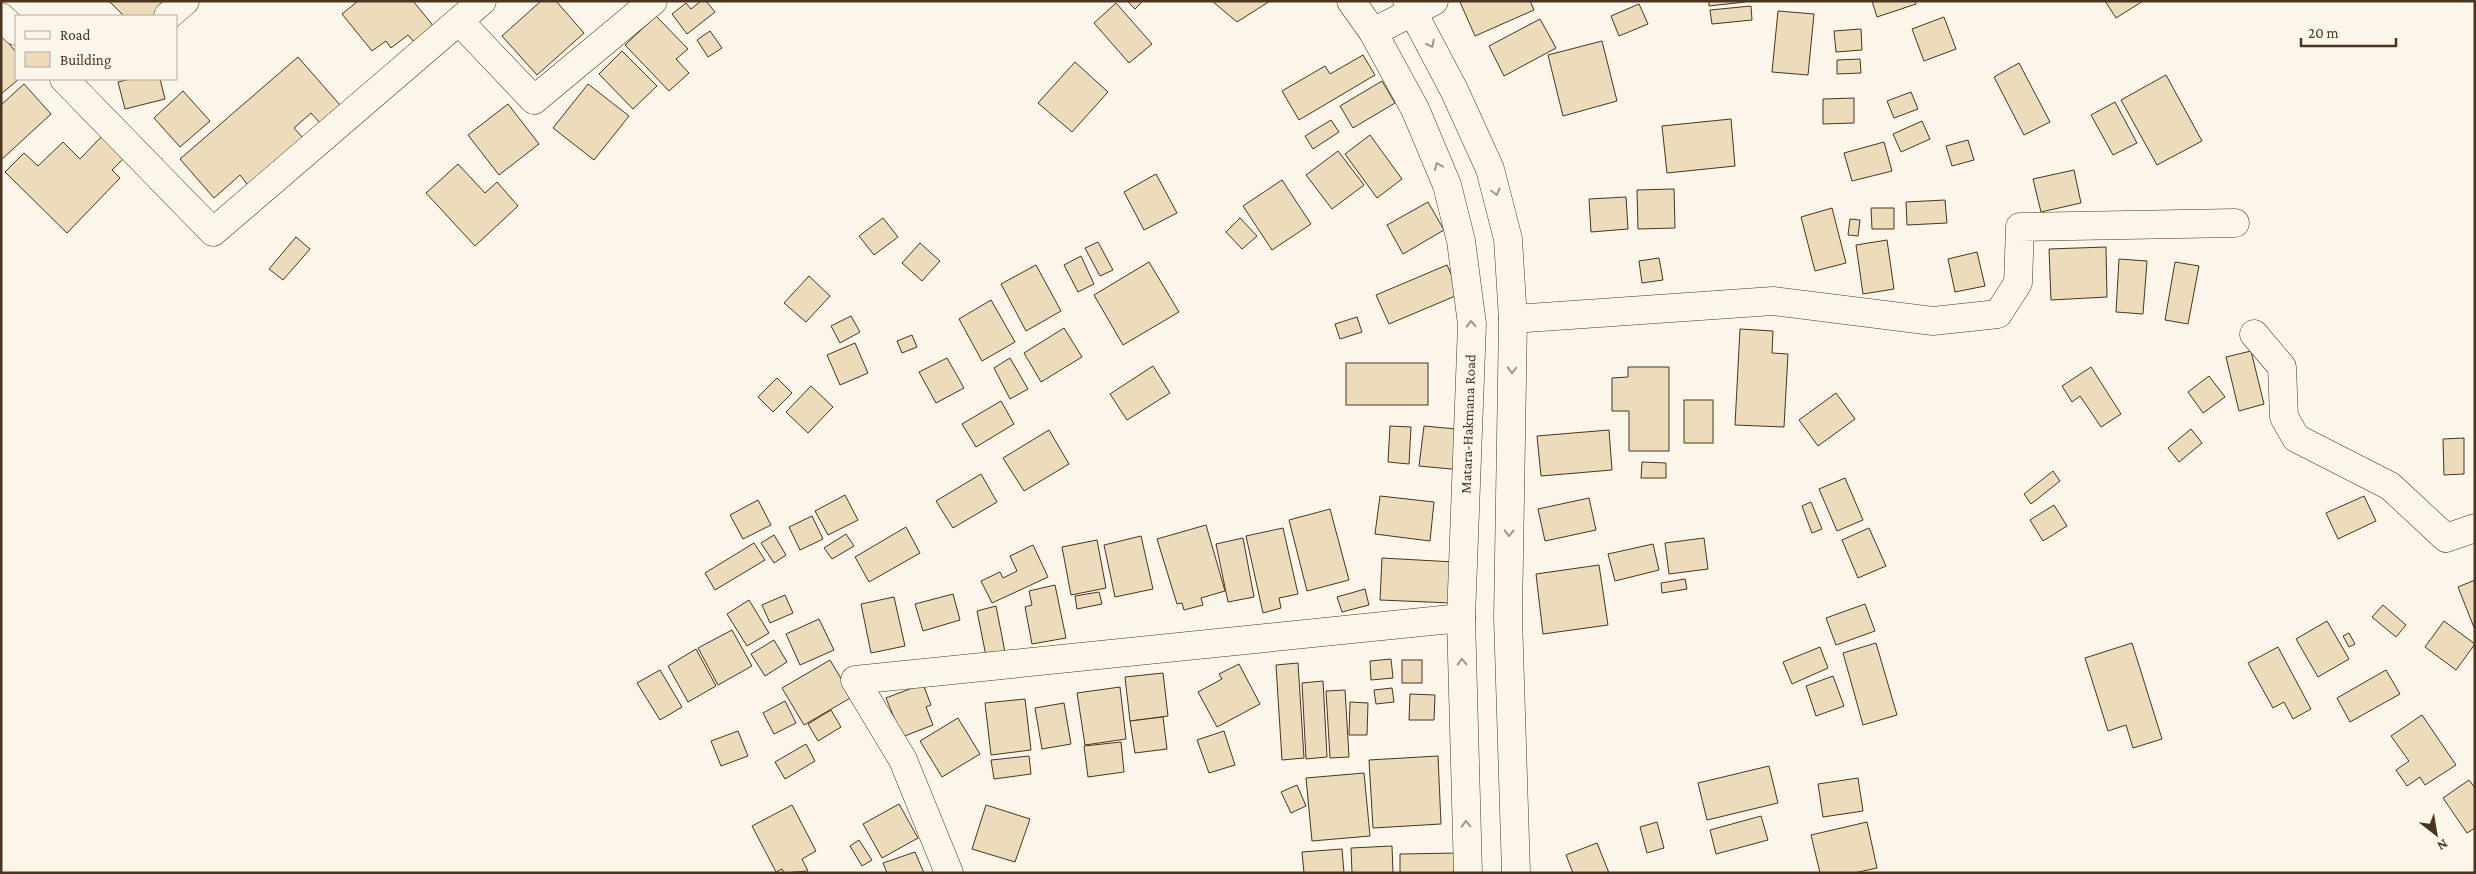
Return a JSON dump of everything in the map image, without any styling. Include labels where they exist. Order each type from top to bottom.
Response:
[{"type":"street","points":[[169,15],[185,1]]},
{"type":"street","points":[[81,84],[213,232],[482,1]]},
{"type":"street","points":[[458,21],[534,100],[653,1]]},
{"type":"street","name":"Matara-Hakmana Road","points":[[1351,1],[1373,32],[1415,109],[1446,185],[1461,241],[1472,324],[1461,618],[1468,873]]},
{"type":"street","points":[[1373,32],[1418,5],[1490,170],[1508,239],[1513,319],[1508,617],[1516,873]]},
{"type":"street","points":[[1,17],[15,30]]},
{"type":"street","points":[[1513,319],[1774,301],[1932,321],[1998,314],[2018,283],[2020,227],[2235,223]]},
{"type":"street","points":[[2254,334],[2282,367],[2284,417],[2296,438],[2390,486],[2446,538],[2475,528]]},
{"type":"street","points":[[949,873],[903,760],[855,680],[1461,618]]},
{"type":"building","points":[[109,1],[169,1],[154,15],[123,15]]},
{"type":"building","points":[[358,1],[413,1],[435,28],[416,44],[408,35],[391,48],[386,41],[372,51],[342,14]]},
{"type":"building","points":[[541,1],[556,1],[584,33],[537,75],[502,36]]},
{"type":"building","points":[[701,1],[706,1],[715,12],[687,34],[672,14],[686,3],[691,9]]},
{"type":"building","points":[[1127,1],[1143,1],[1135,9]]},
{"type":"building","points":[[1212,1],[1270,1],[1237,22]]},
{"type":"building","points":[[1530,1],[1534,10],[1475,36],[1460,2]]},
{"type":"building","points":[[1709,1],[1745,1],[1745,2],[1709,6]]},
{"type":"building","points":[[1872,1],[1915,1],[1916,4],[1877,17]]},
{"type":"building","points":[[2105,1],[2143,1],[2116,18]]},
{"type":"building","points":[[1116,3],[1152,44],[1129,63],[1094,23]]},
{"type":"building","points":[[1639,4],[1648,24],[1619,36],[1611,16]]},
{"type":"building","points":[[1751,6],[1752,20],[1712,24],[1710,10]]},
{"type":"building","points":[[1778,11],[1814,14],[1808,75],[1772,72]]},
{"type":"building","points":[[656,16],[688,49],[676,59],[689,73],[669,91],[625,45]]},
{"type":"building","points":[[1944,17],[1956,49],[1924,61],[1912,29]]},
{"type":"building","points":[[1540,19],[1556,48],[1504,76],[1489,46]]},
{"type":"building","points":[[1861,29],[1862,50],[1836,52],[1834,31]]},
{"type":"building","points":[[710,31],[722,48],[708,57],[697,40]]},
{"type":"building","points":[[1,34],[15,51],[15,80],[18,80],[1,94]]},
{"type":"building","points":[[1602,41],[1617,101],[1563,116],[1548,55]]},
{"type":"building","points":[[622,51],[657,86],[633,109],[599,74]]},
{"type":"building","points":[[1363,55],[1375,75],[1299,120],[1282,91],[1325,66],[1330,74]]},
{"type":"building","points":[[298,57],[340,105],[320,123],[311,113],[294,128],[305,140],[250,188],[240,175],[214,198],[180,159]]},
{"type":"building","points":[[1860,59],[1861,73],[1837,74],[1837,60]]},
{"type":"building","points":[[1075,62],[1108,92],[1072,132],[1038,103]]},
{"type":"building","points":[[2019,63],[2050,122],[2024,135],[1994,77]]},
{"type":"building","points":[[2166,75],[2202,141],[2157,165],[2121,100]]},
{"type":"building","points":[[126,80],[160,80],[165,99],[125,109],[118,82]]},
{"type":"building","points":[[1382,81],[1395,103],[1353,128],[1340,106]]},
{"type":"building","points":[[24,84],[51,114],[1,160],[1,105]]},
{"type":"building","points":[[588,84],[629,116],[594,160],[553,128]]},
{"type":"building","points":[[183,91],[210,121],[180,147],[154,118]]},
{"type":"building","points":[[1911,92],[1918,109],[1894,118],[1887,101]]},
{"type":"building","points":[[1854,98],[1854,123],[1823,124],[1823,99]]},
{"type":"building","points":[[2115,102],[2137,143],[2113,155],[2091,115]]},
{"type":"building","points":[[508,104],[539,144],[499,175],[468,135]]},
{"type":"building","points":[[1731,119],[1735,166],[1667,173],[1662,126]]},
{"type":"building","points":[[1331,120],[1339,132],[1313,149],[1305,136]]},
{"type":"building","points":[[1922,121],[1930,139],[1901,152],[1893,134]]},
{"type":"building","points":[[103,135],[125,157],[112,170],[120,178],[67,233],[5,172],[24,153],[38,166],[63,142],[80,159]]},
{"type":"building","points":[[1370,135],[1402,179],[1377,198],[1345,154]]},
{"type":"building","points":[[1968,140],[1974,160],[1952,166],[1946,146]]},
{"type":"building","points":[[1884,142],[1892,171],[1852,181],[1844,153]]},
{"type":"building","points":[[1338,151],[1364,185],[1332,209],[1306,175]]},
{"type":"building","points":[[458,164],[485,193],[497,182],[518,206],[475,246],[426,193]]},
{"type":"building","points":[[2074,170],[2081,203],[2041,212],[2033,179]]},
{"type":"building","points":[[1156,174],[1177,213],[1144,230],[1124,192]]},
{"type":"building","points":[[1282,180],[1311,224],[1272,250],[1243,206]]},
{"type":"building","points":[[1674,189],[1675,228],[1638,229],[1637,190]]},
{"type":"building","points":[[1626,197],[1628,229],[1591,232],[1589,199]]},
{"type":"building","points":[[1945,200],[1947,223],[1907,225],[1906,202]]},
{"type":"building","points":[[1428,202],[1444,230],[1403,254],[1387,225]]},
{"type":"building","points":[[1832,208],[1846,263],[1815,271],[1801,217]]},
{"type":"building","points":[[1871,208],[1894,208],[1894,229],[1872,229]]},
{"type":"building","points":[[883,218],[898,237],[874,255],[859,236]]},
{"type":"building","points":[[1240,218],[1257,236],[1242,249],[1226,232]]},
{"type":"building","points":[[1850,219],[1860,220],[1858,236],[1848,235]]},
{"type":"building","points":[[296,237],[310,249],[283,280],[269,269]]},
{"type":"building","points":[[1887,240],[1894,289],[1863,294],[1856,245]]},
{"type":"building","points":[[1098,242],[1113,270],[1100,276],[1085,248]]},
{"type":"building","points":[[920,243],[940,261],[922,281],[902,263]]},
{"type":"building","points":[[2106,247],[2107,297],[2051,300],[2049,249]]},
{"type":"building","points":[[1977,252],[1985,286],[1955,292],[1948,259]]},
{"type":"building","points":[[1081,256],[1094,284],[1078,292],[1064,265]]},
{"type":"building","points":[[1659,258],[1663,280],[1642,283],[1639,261]]},
{"type":"building","points":[[2119,259],[2147,261],[2143,314],[2116,312]]},
{"type":"building","points":[[1149,262],[1179,312],[1123,345],[1094,295]]},
{"type":"building","points":[[2175,262],[2199,266],[2188,324],[2165,320]]},
{"type":"building","points":[[1036,265],[1061,311],[1026,331],[1001,284]]},
{"type":"building","points":[[1447,265],[1460,294],[1389,324],[1376,295]]},
{"type":"building","points":[[809,276],[830,296],[806,322],[784,303]]},
{"type":"building","points":[[991,300],[1015,342],[982,361],[959,319]]},
{"type":"building","points":[[851,316],[860,332],[840,343],[831,326]]},
{"type":"building","points":[[1357,317],[1362,332],[1340,339],[1335,324]]},
{"type":"building","points":[[1064,328],[1082,357],[1041,382],[1024,353]]},
{"type":"building","points":[[1740,329],[1773,331],[1772,353],[1788,354],[1784,427],[1735,425]]},
{"type":"building","points":[[912,335],[917,347],[902,353],[897,341]]},
{"type":"building","points":[[855,343],[868,373],[840,385],[827,355]]},
{"type":"building","points":[[2251,351],[2264,404],[2239,411],[2226,357]]},
{"type":"building","points":[[947,358],[964,388],[936,403],[919,372]]},
{"type":"building","points":[[1010,358],[1028,389],[1010,399],[994,368]]},
{"type":"building","points":[[1346,363],[1428,363],[1428,405],[1346,405]]},
{"type":"building","points":[[1153,366],[1170,393],[1127,420],[1110,394]]},
{"type":"building","points":[[1628,367],[1669,367],[1669,451],[1629,451],[1629,411],[1612,411],[1612,378],[1628,377]]},
{"type":"building","points":[[2091,367],[2121,414],[2101,427],[2080,396],[2072,402],[2062,386]]},
{"type":"building","points":[[2209,376],[2225,397],[2203,413],[2188,392]]},
{"type":"building","points":[[777,378],[792,393],[773,412],[758,397]]},
{"type":"building","points":[[811,386],[833,407],[808,433],[786,412]]},
{"type":"building","points":[[1836,393],[1855,419],[1818,446],[1799,420]]},
{"type":"building","points":[[1684,400],[1713,400],[1713,443],[1684,443]]},
{"type":"building","points":[[1001,401],[1014,424],[976,447],[962,424]]},
{"type":"building","points":[[1390,426],[1411,427],[1409,464],[1388,462]]},
{"type":"building","points":[[1424,426],[1467,430],[1462,470],[1419,466]]},
{"type":"building","points":[[2191,429],[2202,443],[2179,462],[2168,448]]},
{"type":"building","points":[[1049,430],[1069,464],[1024,491],[1003,458]]},
{"type":"building","points":[[1609,430],[1612,470],[1541,476],[1537,436]]},
{"type":"building","points":[[2464,438],[2464,474],[2444,475],[2443,439]]},
{"type":"building","points":[[1642,462],[1666,463],[1666,478],[1641,478]]},
{"type":"building","points":[[2053,471],[2060,481],[2031,504],[2024,494]]},
{"type":"building","points":[[981,474],[997,502],[953,528],[936,501]]},
{"type":"building","points":[[1845,478],[1863,520],[1837,531],[1819,489]]},
{"type":"building","points":[[845,495],[858,520],[828,535],[815,511]]},
{"type":"building","points":[[1380,496],[1434,502],[1430,541],[1375,534]]},
{"type":"building","points":[[2364,496],[2376,521],[2338,539],[2326,513]]},
{"type":"building","points":[[1589,498],[1596,530],[1545,541],[1538,509]]},
{"type":"building","points":[[758,500],[771,525],[743,539],[730,515]]},
{"type":"building","points":[[1811,502],[1822,529],[1812,533],[1802,506]]},
{"type":"building","points":[[2054,505],[2067,526],[2043,541],[2030,520]]},
{"type":"building","points":[[1330,509],[1349,580],[1307,591],[1289,520]]},
{"type":"building","points":[[812,516],[823,539],[800,550],[789,527]]},
{"type":"building","points":[[1206,525],[1225,591],[1201,598],[1203,605],[1184,610],[1182,603],[1177,604],[1157,539]]},
{"type":"building","points":[[906,527],[920,553],[869,582],[855,557]]},
{"type":"building","points":[[1283,528],[1298,594],[1279,598],[1281,608],[1263,613],[1246,536]]},
{"type":"building","points":[[1869,528],[1886,566],[1858,578],[1842,540]]},
{"type":"building","points":[[846,534],[854,546],[832,559],[824,548]]},
{"type":"building","points":[[774,535],[786,555],[774,563],[761,543]]},
{"type":"building","points":[[1141,536],[1153,589],[1115,597],[1104,545]]},
{"type":"building","points":[[1243,538],[1254,597],[1228,602],[1216,544]]},
{"type":"building","points":[[1704,538],[1708,569],[1669,574],[1665,543]]},
{"type":"building","points":[[1097,540],[1106,588],[1071,595],[1062,547]]},
{"type":"building","points":[[754,543],[765,560],[715,590],[705,573]]},
{"type":"building","points":[[1653,544],[1659,570],[1615,581],[1608,554]]},
{"type":"building","points":[[1033,545],[1048,577],[992,603],[981,581],[1000,572],[1003,578],[1017,571],[1010,556]]},
{"type":"building","points":[[1382,558],[1454,562],[1452,603],[1380,600]]},
{"type":"building","points":[[1599,565],[1608,625],[1543,634],[1536,574]]},
{"type":"building","points":[[1685,579],[1687,589],[1662,593],[1661,583]]},
{"type":"building","points":[[2475,580],[2475,630],[2458,587]]},
{"type":"building","points":[[1055,585],[1066,638],[1032,644],[1025,607],[1032,605],[1029,591]]},
{"type":"building","points":[[1365,589],[1369,605],[1342,612],[1337,597]]},
{"type":"building","points":[[1099,592],[1102,604],[1077,609],[1075,596]]},
{"type":"building","points":[[953,594],[960,620],[923,631],[915,604]]},
{"type":"building","points":[[785,595],[793,613],[770,623],[762,605]]},
{"type":"building","points":[[894,597],[905,646],[871,653],[861,604]]},
{"type":"building","points":[[749,600],[769,633],[747,646],[727,614]]},
{"type":"building","points":[[1865,604],[1875,631],[1836,645],[1826,618]]},
{"type":"building","points":[[2383,605],[2406,625],[2396,637],[2372,617]]},
{"type":"building","points":[[996,606],[1005,652],[986,656],[977,611]]},
{"type":"building","points":[[819,619],[834,650],[800,665],[786,634]]},
{"type":"building","points":[[2327,621],[2349,659],[2318,677],[2296,639]]},
{"type":"building","points":[[2444,621],[2475,644],[2456,670],[2425,647]]},
{"type":"building","points":[[732,630],[752,666],[718,685],[698,648]]},
{"type":"building","points":[[2349,633],[2355,644],[2349,647],[2343,636]]},
{"type":"building","points":[[774,640],[787,662],[765,676],[751,654]]},
{"type":"building","points":[[1876,643],[1897,715],[1863,725],[1843,653]]},
{"type":"building","points":[[2132,643],[2162,739],[2133,748],[2126,725],[2108,731],[2085,658]]},
{"type":"building","points":[[1820,647],[1828,668],[1792,684],[1783,662]]},
{"type":"building","points":[[2278,647],[2311,709],[2293,719],[2284,702],[2273,708],[2248,663]]},
{"type":"building","points":[[696,649],[716,686],[688,702],[668,666]]},
{"type":"building","points":[[1391,659],[1393,678],[1371,680],[1370,661]]},
{"type":"building","points":[[830,660],[852,697],[804,725],[782,688]]},
{"type":"building","points":[[1402,660],[1422,660],[1422,683],[1402,683]]},
{"type":"building","points":[[1298,663],[1304,758],[1282,760],[1276,665]]},
{"type":"building","points":[[1239,664],[1260,704],[1217,727],[1198,692],[1222,679],[1219,674]]},
{"type":"building","points":[[660,670],[682,707],[660,720],[637,683]]},
{"type":"building","points":[[2386,670],[2400,694],[2350,722],[2337,698]]},
{"type":"building","points":[[1163,673],[1168,716],[1130,721],[1125,677]]},
{"type":"building","points":[[1833,676],[1844,706],[1816,716],[1806,686]]},
{"type":"building","points":[[1323,681],[1327,757],[1306,759],[1302,683]]},
{"type":"building","points":[[923,684],[931,705],[926,707],[933,725],[902,737],[886,698]]},
{"type":"building","points":[[1120,687],[1126,739],[1085,745],[1077,693]]},
{"type":"building","points":[[1392,688],[1394,702],[1376,704],[1374,690]]},
{"type":"building","points":[[1345,690],[1349,757],[1330,758],[1326,691]]},
{"type":"building","points":[[1410,694],[1435,695],[1434,720],[1409,720]]},
{"type":"building","points":[[1025,699],[1031,750],[991,755],[985,703]]},
{"type":"building","points":[[785,701],[796,723],[774,734],[763,713]]},
{"type":"building","points":[[1350,702],[1368,703],[1367,735],[1349,735]]},
{"type":"building","points":[[1064,703],[1071,744],[1042,749],[1035,708]]},
{"type":"building","points":[[831,710],[841,727],[818,741],[808,724]]},
{"type":"building","points":[[2422,715],[2456,765],[2425,785],[2420,777],[2407,786],[2396,770],[2409,761],[2391,736]]},
{"type":"building","points":[[1163,717],[1167,749],[1135,753],[1130,721]]},
{"type":"building","points":[[958,718],[980,754],[942,777],[920,741]]},
{"type":"building","points":[[738,731],[748,756],[721,766],[711,741]]},
{"type":"building","points":[[1224,731],[1235,765],[1209,773],[1197,740]]},
{"type":"building","points":[[1121,742],[1124,772],[1088,777],[1084,746]]},
{"type":"building","points":[[806,744],[815,761],[785,779],[775,762]]},
{"type":"building","points":[[1029,756],[1031,774],[994,779],[991,760]]},
{"type":"building","points":[[1438,756],[1441,824],[1373,828],[1369,760]]},
{"type":"building","points":[[1769,766],[1778,803],[1707,820],[1698,783]]},
{"type":"building","points":[[1364,773],[1370,836],[1312,841],[1306,778]]},
{"type":"building","points":[[1858,778],[1863,811],[1823,817],[1818,784]]},
{"type":"building","points":[[2469,780],[2475,788],[2475,828],[2467,833],[2443,798]]},
{"type":"building","points":[[1297,785],[1306,806],[1291,813],[1281,792]]},
{"type":"building","points":[[899,804],[918,838],[882,858],[863,824]]},
{"type":"building","points":[[792,805],[816,851],[802,859],[808,871],[784,873],[782,869],[776,872],[752,826]]},
{"type":"building","points":[[986,805],[1030,819],[1015,862],[972,849]]},
{"type":"building","points":[[1761,816],[1768,840],[1716,854],[1710,830]]},
{"type":"building","points":[[1657,822],[1664,848],[1647,853],[1640,827]]},
{"type":"building","points":[[1867,822],[1877,868],[1854,873],[1820,873],[1811,835]]},
{"type":"building","points":[[859,840],[872,860],[862,866],[850,846]]},
{"type":"building","points":[[1597,843],[1609,873],[1573,873],[1566,855]]},
{"type":"building","points":[[1392,846],[1393,873],[1352,873],[1351,848]]},
{"type":"building","points":[[1342,849],[1344,873],[1304,873],[1302,852]]},
{"type":"building","points":[[915,852],[924,873],[887,873],[883,863]]},
{"type":"building","points":[[1458,853],[1458,873],[1400,873],[1400,854]]}]
